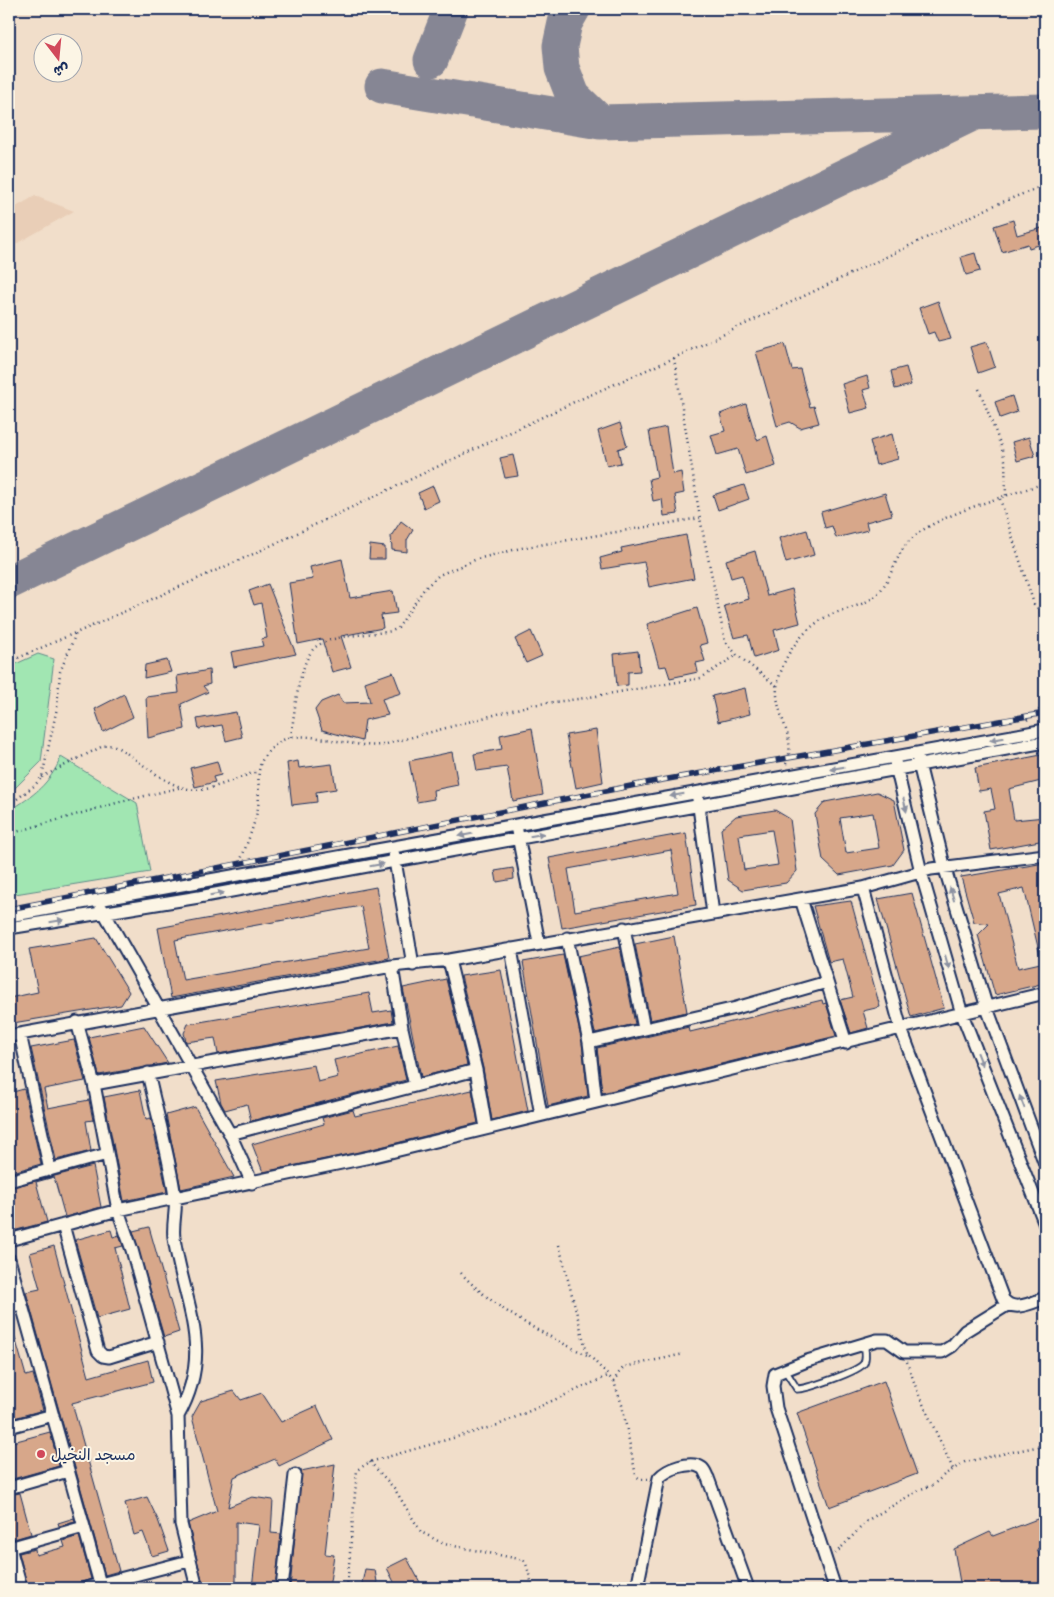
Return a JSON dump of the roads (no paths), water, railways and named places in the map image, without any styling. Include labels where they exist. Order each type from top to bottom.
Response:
[{"type":"street","points":[[9,928],[104,913],[700,806],[896,763],[917,753],[1045,730]]},
{"type":"street","points":[[9,916],[393,848],[697,791],[771,779],[896,763],[920,765],[1045,742]]},
{"type":"street","points":[[917,753],[945,869],[987,1008],[1045,1164]]},
{"type":"street","points":[[896,763],[921,872],[962,1014],[1045,1224]]},
{"type":"street","points":[[697,791],[713,914]]},
{"type":"street","points":[[516,825],[540,943]]},
{"type":"street","points":[[393,848],[413,965]]},
{"type":"street","points":[[50,1170],[15,1035],[77,1022],[392,966],[449,960],[624,928],[863,888],[921,872],[1045,855]]},
{"type":"street","points":[[863,888],[901,1029],[1003,1299],[1007,1305],[1014,1307],[1045,1298]]},
{"type":"street","points":[[801,899],[846,1043]]},
{"type":"street","points":[[98,901],[230,1134],[252,1183]]},
{"type":"street","points":[[624,928],[644,1029]]},
{"type":"street","points":[[567,938],[589,1042],[596,1102]]},
{"type":"street","points":[[510,949],[542,1115]]},
{"type":"street","points":[[449,960],[476,1070],[486,1128]]},
{"type":"street","points":[[392,966],[402,1028],[415,1086]]},
{"type":"street","points":[[589,1042],[736,1008],[827,982]]},
{"type":"street","points":[[9,1240],[118,1210],[252,1183],[846,1043],[1045,993]]},
{"type":"street","points":[[77,1022],[94,1084],[118,1210],[178,1416],[179,1506],[189,1561],[198,1588]]},
{"type":"street","points":[[94,1084],[402,1028]]},
{"type":"street","points":[[230,1134],[476,1070]]},
{"type":"street","points":[[148,1073],[176,1198],[173,1237],[193,1316],[196,1348],[195,1377],[188,1398],[178,1416]]},
{"type":"street","points":[[9,1181],[107,1154]]},
{"type":"street","points":[[63,1225],[98,1351],[103,1356],[109,1357],[158,1342]]},
{"type":"street","points":[[9,1260],[100,1584]]},
{"type":"street","points":[[9,1307],[21,1304]]},
{"type":"street","points":[[835,1588],[776,1408],[774,1376],[785,1370],[864,1343],[884,1339],[904,1352],[942,1352],[952,1346],[965,1331],[1007,1305]]},
{"type":"street","points":[[9,1427],[53,1415]]},
{"type":"street","points":[[637,1588],[659,1478],[665,1471],[695,1465],[703,1468],[748,1588]]},
{"type":"street","points":[[9,1488],[68,1470]]},
{"type":"street","points":[[282,1588],[295,1475]]},
{"type":"street","points":[[21,1588],[9,1546],[84,1527]]},
{"type":"street","points":[[86,1588],[189,1561]]},
{"type":"lane","points":[[785,1370],[794,1386],[803,1389],[855,1371],[863,1365],[866,1358],[864,1343]]},
{"type":"railway","points":[[9,909],[651,782],[1045,713]]},
{"type":"place","name":"مسجد النخيل","points":[[41,1454]]}]
